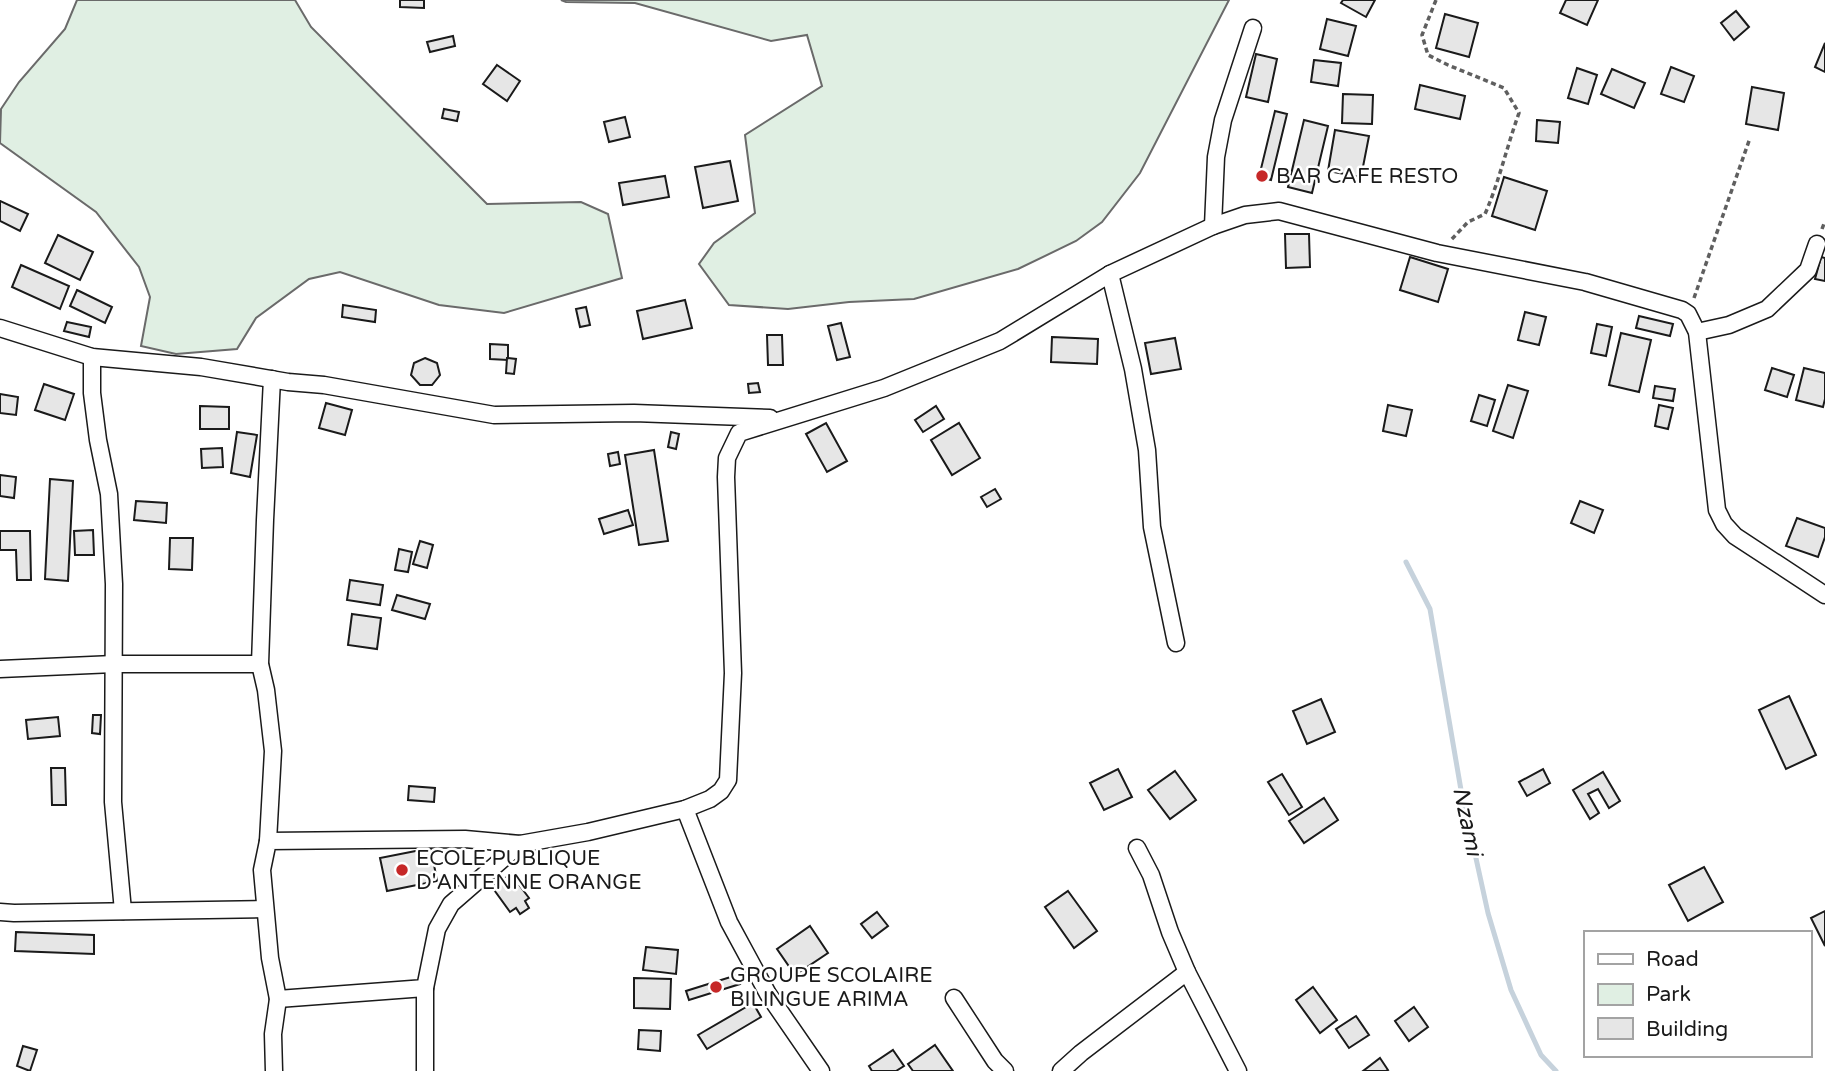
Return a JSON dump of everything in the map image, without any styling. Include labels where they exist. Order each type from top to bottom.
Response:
[{"type":"street","points":[[1213,226],[1216,157],[1223,120],[1253,28]]},
{"type":"street","points":[[268,841],[465,839],[520,844],[588,832],[685,808],[710,799],[721,791],[728,780],[733,673],[727,458],[739,433],[884,388],[1000,341],[1110,274],[1213,226],[1245,215],[1279,211],[1437,253],[1585,282],[1682,310],[1688,314],[1698,332],[1717,510],[1724,524],[1735,536],[1825,595]]},
{"type":"street","points":[[1698,332],[1729,325],[1767,309],[1808,270],[1818,244]]},
{"type":"street","points":[[1110,274],[1133,369],[1147,450],[1152,527],[1177,643]]},
{"type":"street","points":[[0,328],[92,357],[201,367],[324,385],[494,415],[634,413],[779,419]]},
{"type":"street","points":[[92,357],[92,393],[109,494],[114,583],[113,802],[123,911]]},
{"type":"street","points":[[272,379],[260,664],[273,751],[268,841],[262,870],[270,958],[278,999],[273,1034],[274,1071]]},
{"type":"street","points":[[0,669],[114,664],[260,664]]},
{"type":"street","points":[[685,808],[729,922],[768,994],[821,1071]]},
{"type":"street","points":[[425,1071],[425,988],[437,929],[451,904],[520,844]]},
{"type":"street","points":[[1137,848],[1151,875],[1187,972],[1238,1071]]},
{"type":"street","points":[[0,912],[265,909]]},
{"type":"street","points":[[1061,1071],[1187,972]]},
{"type":"street","points":[[278,999],[425,988]]},
{"type":"street","points":[[954,998],[1004,1071]]},
{"type":"path","points":[[1436,0],[1422,35],[1428,55],[1504,88],[1519,113],[1485,214],[1468,222],[1437,253]]},
{"type":"path","points":[[1688,314],[1750,138]]},
{"type":"green space","points":[[77,0],[295,0],[311,27],[487,204],[581,202],[608,214],[622,278],[504,313],[439,305],[340,272],[309,279],[256,318],[237,349],[176,354],[141,346],[150,297],[139,267],[96,212],[0,143],[1,109],[19,82],[65,29]]},
{"type":"green space","points":[[561,0],[1229,0],[1140,173],[1102,222],[1076,241],[1018,269],[914,299],[849,302],[788,309],[729,305],[699,264],[714,243],[755,213],[745,135],[822,86],[807,35],[771,41],[635,3]]},
{"type":"building","points":[[400,0],[424,0],[424,8],[400,7]]},
{"type":"building","points":[[1343,0],[1375,0],[1366,17],[1341,3]]},
{"type":"building","points":[[1566,0],[1598,0],[1587,25],[1560,13]]},
{"type":"building","points":[[1736,11],[1749,27],[1734,40],[1721,23]]},
{"type":"building","points":[[1445,14],[1478,23],[1469,57],[1436,48]]},
{"type":"building","points":[[1327,19],[1356,26],[1348,56],[1320,49]]},
{"type":"building","points":[[453,36],[455,46],[430,52],[427,42]]},
{"type":"building","points":[[1825,43],[1825,72],[1815,67]]},
{"type":"building","points":[[1256,54],[1277,59],[1268,102],[1246,97]]},
{"type":"building","points":[[1314,60],[1341,63],[1338,86],[1311,82]]},
{"type":"building","points":[[497,65],[520,81],[507,101],[483,84]]},
{"type":"building","points":[[1671,67],[1694,76],[1684,102],[1661,94]]},
{"type":"building","points":[[1577,68],[1597,75],[1588,104],[1568,98]]},
{"type":"building","points":[[1612,69],[1645,83],[1634,108],[1601,94]]},
{"type":"building","points":[[1420,85],[1465,96],[1460,119],[1415,109]]},
{"type":"building","points":[[1752,87],[1784,93],[1778,130],[1746,124]]},
{"type":"building","points":[[1343,94],[1373,95],[1372,124],[1342,123]]},
{"type":"building","points":[[444,109],[459,112],[457,121],[442,118]]},
{"type":"building","points":[[1275,111],[1287,114],[1271,180],[1259,177]]},
{"type":"building","points":[[625,117],[630,137],[609,142],[604,122]]},
{"type":"building","points":[[1304,120],[1328,126],[1312,193],[1288,187]]},
{"type":"building","points":[[1537,120],[1560,122],[1558,143],[1536,141]]},
{"type":"building","points":[[1335,130],[1369,136],[1361,177],[1328,171]]},
{"type":"building","points":[[730,161],[738,201],[703,208],[695,167]]},
{"type":"building","points":[[665,176],[669,197],[623,205],[619,183]]},
{"type":"building","points":[[1504,177],[1547,191],[1535,230],[1492,216]]},
{"type":"building","points":[[0,201],[28,214],[20,231],[0,221]]},
{"type":"building","points":[[1285,234],[1309,234],[1310,267],[1286,268]]},
{"type":"building","points":[[58,235],[93,252],[80,280],[45,263]]},
{"type":"building","points":[[1410,257],[1448,269],[1438,302],[1400,290]]},
{"type":"building","points":[[1821,257],[1825,258],[1825,281],[1815,279]]},
{"type":"building","points":[[21,265],[69,286],[60,309],[12,287]]},
{"type":"building","points":[[77,290],[112,307],[105,323],[70,306]]},
{"type":"building","points":[[685,300],[692,328],[643,339],[637,311]]},
{"type":"building","points":[[343,305],[376,310],[375,322],[342,317]]},
{"type":"building","points":[[586,307],[590,325],[580,327],[576,309]]},
{"type":"building","points":[[1525,312],[1546,317],[1539,345],[1518,340]]},
{"type":"building","points":[[1639,316],[1673,324],[1670,336],[1636,328]]},
{"type":"building","points":[[67,322],[91,327],[89,337],[64,331]]},
{"type":"building","points":[[841,323],[850,357],[837,360],[828,326]]},
{"type":"building","points":[[1597,324],[1612,327],[1606,356],[1591,353]]},
{"type":"building","points":[[1621,333],[1651,340],[1639,392],[1609,385]]},
{"type":"building","points":[[767,335],[782,335],[783,365],[768,365]]},
{"type":"building","points":[[1052,337],[1098,339],[1097,364],[1051,362]]},
{"type":"building","points":[[1175,338],[1181,369],[1151,374],[1145,343]]},
{"type":"building","points":[[490,344],[508,345],[508,360],[490,359]]},
{"type":"building","points":[[425,358],[437,363],[440,375],[432,385],[420,385],[411,375],[414,363]]},
{"type":"building","points":[[507,358],[516,359],[514,374],[506,373]]},
{"type":"building","points":[[1772,368],[1794,375],[1787,397],[1765,390]]},
{"type":"building","points":[[1804,368],[1825,373],[1823,407],[1796,400]]},
{"type":"building","points":[[758,383],[760,392],[749,393],[748,384]]},
{"type":"building","points":[[44,384],[74,394],[65,420],[35,410]]},
{"type":"building","points":[[1508,385],[1528,391],[1513,438],[1493,431]]},
{"type":"building","points":[[1655,386],[1675,389],[1673,401],[1653,398]]},
{"type":"building","points":[[0,394],[18,397],[16,415],[0,413]]},
{"type":"building","points":[[1479,395],[1495,400],[1487,426],[1471,421]]},
{"type":"building","points":[[326,403],[352,410],[345,435],[319,428]]},
{"type":"building","points":[[1388,405],[1412,410],[1406,436],[1383,431]]},
{"type":"building","points":[[1659,405],[1673,408],[1668,429],[1655,426]]},
{"type":"building","points":[[200,406],[229,407],[229,429],[200,429]]},
{"type":"building","points":[[936,406],[944,419],[923,432],[915,420]]},
{"type":"building","points":[[826,423],[847,461],[827,472],[806,434]]},
{"type":"building","points":[[959,423],[980,458],[952,475],[931,440]]},
{"type":"building","points":[[237,432],[257,435],[250,477],[231,473]]},
{"type":"building","points":[[671,432],[679,434],[676,449],[668,447]]},
{"type":"building","points":[[222,448],[223,467],[202,468],[201,449]]},
{"type":"building","points":[[654,450],[668,541],[639,545],[625,455]]},
{"type":"building","points":[[618,452],[620,464],[610,466],[608,454]]},
{"type":"building","points":[[0,475],[16,477],[14,498],[0,496]]},
{"type":"building","points":[[50,479],[73,481],[68,581],[45,579]]},
{"type":"building","points":[[995,489],[1001,499],[987,507],[981,497]]},
{"type":"building","points":[[136,501],[167,503],[166,523],[134,520]]},
{"type":"building","points":[[1580,501],[1603,510],[1594,533],[1571,523]]},
{"type":"building","points":[[628,510],[633,525],[604,534],[599,519]]},
{"type":"building","points":[[1797,518],[1825,528],[1825,537],[1818,557],[1786,546]]},
{"type":"building","points":[[93,530],[94,555],[75,555],[74,531]]},
{"type":"building","points":[[0,531],[30,531],[31,580],[17,580],[16,550],[0,550]]},
{"type":"building","points":[[170,538],[193,538],[192,570],[169,569]]},
{"type":"building","points":[[420,541],[433,545],[427,568],[413,564]]},
{"type":"building","points":[[399,549],[412,552],[408,572],[395,570]]},
{"type":"building","points":[[350,580],[383,585],[380,605],[347,600]]},
{"type":"building","points":[[397,595],[430,604],[425,619],[392,610]]},
{"type":"building","points":[[352,614],[381,618],[377,649],[348,645]]},
{"type":"building","points":[[1789,696],[1816,755],[1786,769],[1759,710]]},
{"type":"building","points":[[1321,699],[1335,732],[1307,744],[1293,711]]},
{"type":"building","points":[[93,715],[101,715],[100,734],[92,733]]},
{"type":"building","points":[[58,717],[60,736],[28,739],[26,720]]},
{"type":"building","points":[[51,768],[65,768],[66,805],[52,805]]},
{"type":"building","points":[[1118,769],[1132,797],[1104,810],[1090,783]]},
{"type":"building","points":[[1543,769],[1550,783],[1527,796],[1519,782]]},
{"type":"building","points":[[1175,771],[1196,800],[1170,819],[1148,790]]},
{"type":"building","points":[[1603,772],[1620,801],[1609,808],[1598,789],[1588,794],[1599,813],[1590,819],[1573,790]]},
{"type":"building","points":[[1282,774],[1302,807],[1289,815],[1268,782]]},
{"type":"building","points":[[409,786],[435,788],[434,802],[408,800]]},
{"type":"building","points":[[1324,798],[1338,820],[1304,843],[1289,821]]},
{"type":"building","points":[[431,848],[437,881],[387,891],[380,858]]},
{"type":"building","points":[[1704,867],[1723,902],[1688,921],[1669,885]]},
{"type":"building","points":[[511,874],[529,898],[525,901],[529,908],[520,914],[516,908],[510,912],[492,887]]},
{"type":"building","points":[[1068,891],[1097,931],[1074,948],[1045,907]]},
{"type":"building","points":[[1825,911],[1825,946],[1811,918]]},
{"type":"building","points":[[877,912],[888,926],[872,938],[861,924]]},
{"type":"building","points":[[810,926],[828,953],[795,975],[777,949]]},
{"type":"building","points":[[16,932],[94,935],[94,954],[15,951]]},
{"type":"building","points":[[646,947],[678,950],[676,974],[643,970]]},
{"type":"building","points":[[737,975],[740,984],[689,1000],[686,991]]},
{"type":"building","points":[[634,978],[671,979],[670,1009],[634,1008]]},
{"type":"building","points":[[1313,987],[1337,1020],[1320,1033],[1296,1000]]},
{"type":"building","points":[[753,1003],[761,1017],[707,1049],[698,1035]]},
{"type":"building","points":[[1414,1007],[1428,1027],[1409,1041],[1395,1021]]},
{"type":"building","points":[[1356,1016],[1369,1035],[1349,1048],[1336,1029]]},
{"type":"building","points":[[639,1030],[661,1031],[660,1051],[638,1049]]},
{"type":"building","points":[[935,1045],[953,1071],[913,1071],[908,1064]]},
{"type":"building","points":[[23,1046],[37,1050],[30,1071],[17,1066]]},
{"type":"building","points":[[893,1050],[904,1066],[896,1071],[872,1071],[869,1066]]},
{"type":"building","points":[[1380,1058],[1388,1070],[1363,1071]]},
{"type":"waterway","name":"Nzami","points":[[1406,562],[1430,609],[1461,790],[1488,913],[1511,990],[1541,1055],[1556,1071]]},
{"type":"place","name":"BAR CAFE RESTO","points":[[1262,176]]},
{"type":"place","name":"ECOLE PUBLIQUE D'ANTENNE ORANGE","points":[[402,870]]},
{"type":"place","name":"GROUPE SCOLAIRE BILINGUE ARIMA","points":[[716,987]]}]
